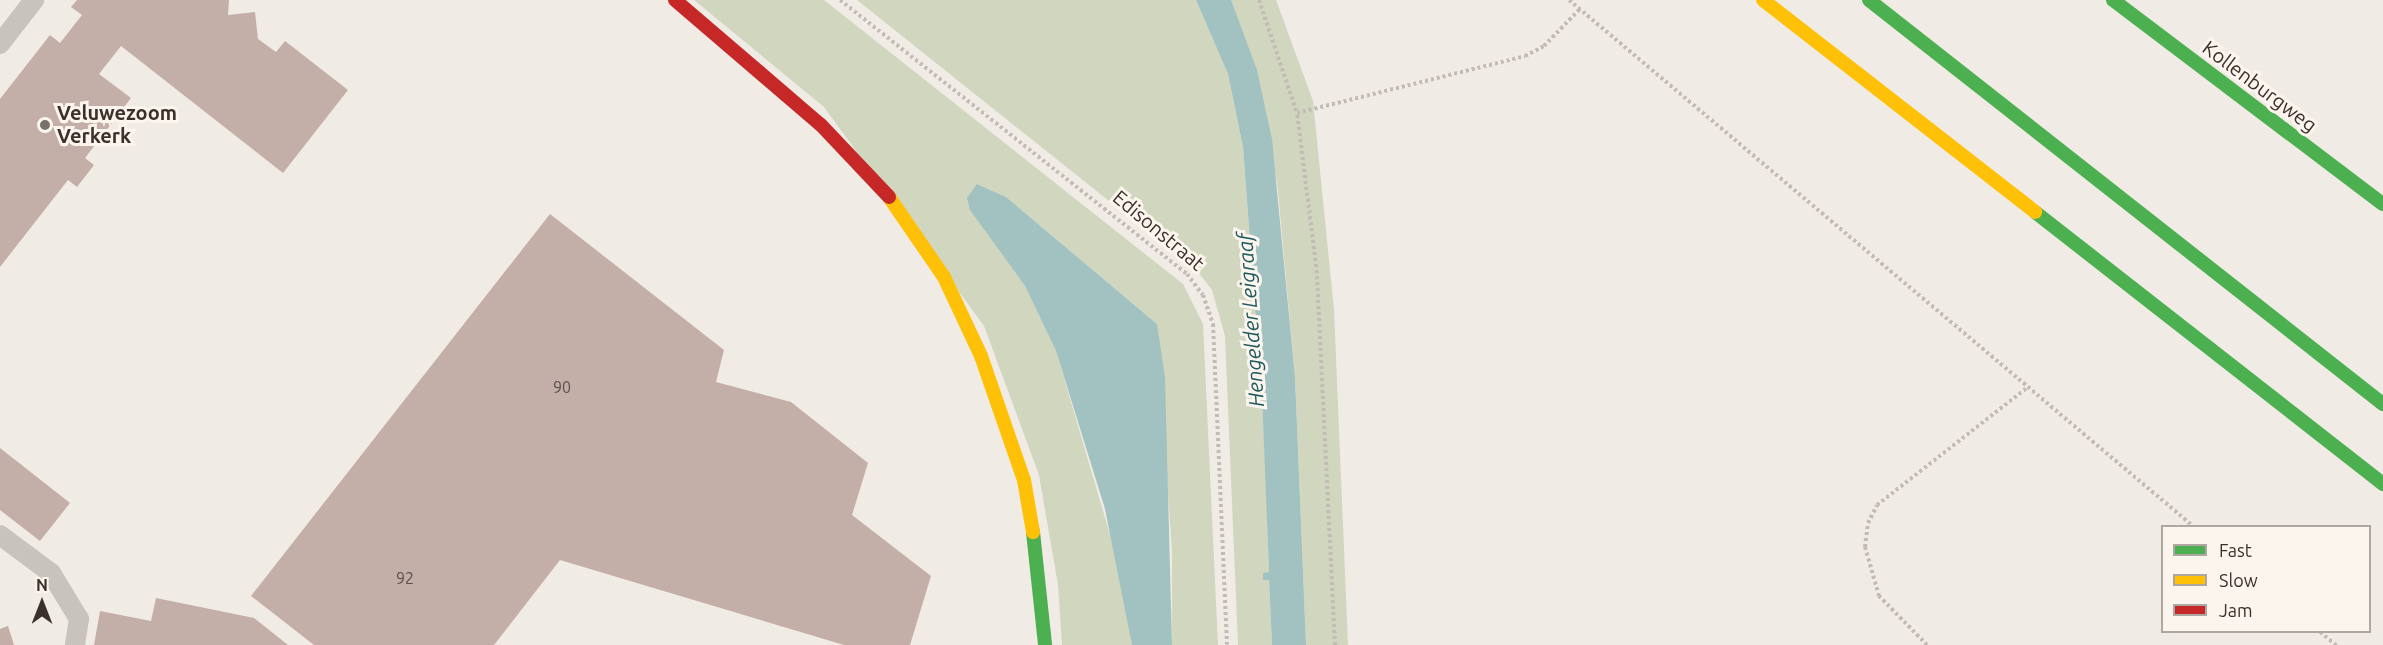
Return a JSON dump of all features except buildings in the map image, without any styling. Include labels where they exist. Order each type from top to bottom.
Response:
[{"type":"main road","points":[[675,0],[821,125],[887,195],[944,277],[981,356],[1024,480],[1043,591],[1045,645]]},
{"type":"main road","points":[[1763,0],[2383,484]]},
{"type":"main road","points":[[1869,0],[2383,404]]},
{"type":"main road","name":"Kollenburgweg","points":[[2113,0],[2383,204]]},
{"type":"lane","points":[[0,44],[34,0]]},
{"type":"lane","points":[[0,535],[51,573],[79,619],[75,645]]},
{"type":"path","name":"Edisonstraat","points":[[840,0],[1187,274],[1203,295],[1213,324],[1227,645]]},
{"type":"path","points":[[1259,0],[1297,113],[1317,273],[1335,645]]},
{"type":"path","points":[[1569,0],[2192,525]]},
{"type":"path","points":[[1297,113],[1525,56],[1544,46],[1580,9]]},
{"type":"path","points":[[1927,645],[1879,596],[1865,548],[1868,523],[1877,505],[2028,387]]},
{"type":"path","points":[[2321,633],[2336,645]]},
{"type":"green space","points":[[694,0],[824,0],[1183,284],[1203,324],[1218,645],[1172,645],[1172,553],[1157,324],[1006,197],[977,184],[986,232],[1025,286],[1056,351],[1121,572],[1132,645],[1062,645],[1058,585],[1039,475],[984,326],[824,107]]},
{"type":"green space","points":[[857,0],[1196,0],[1228,74],[1243,147],[1261,388],[1255,388],[1256,395],[1262,396],[1266,481],[1269,573],[1263,573],[1263,580],[1269,579],[1272,645],[1238,645],[1225,336],[1212,290],[1198,272]]},
{"type":"green space","points":[[1231,0],[1276,0],[1313,101],[1334,310],[1348,645],[1306,645],[1295,377],[1278,191],[1266,110]]},
{"type":"water","points":[[1196,0],[1231,0],[1257,70],[1272,139],[1295,377],[1306,645],[1272,645],[1269,580],[1263,580],[1263,573],[1269,572],[1262,396],[1256,396],[1255,388],[1261,387],[1243,147],[1228,74]]},
{"type":"water","points":[[977,184],[1006,197],[1157,324],[1165,377],[1172,645],[1132,645],[1105,509],[1056,351],[1025,286],[970,210],[967,198]]},
{"type":"traffic: fast","points":[[1869,0],[2383,404]]},
{"type":"traffic: fast","points":[[2113,0],[2383,204]]},
{"type":"traffic: fast","points":[[2035,212],[2383,484]]},
{"type":"traffic: fast","points":[[1033,532],[1045,645]]},
{"type":"traffic: slow","points":[[1763,0],[2035,212]]},
{"type":"traffic: slow","points":[[889,197],[944,277],[981,356],[1024,480],[1033,532]]},
{"type":"traffic: jam","points":[[675,0],[821,125],[889,197]]},
{"type":"place","name":"Veluwezoom Verkerk","points":[[45,125]]},
{"type":"water label","name":"Hengelder Leigraaf","points":[[1250,320]]}]
